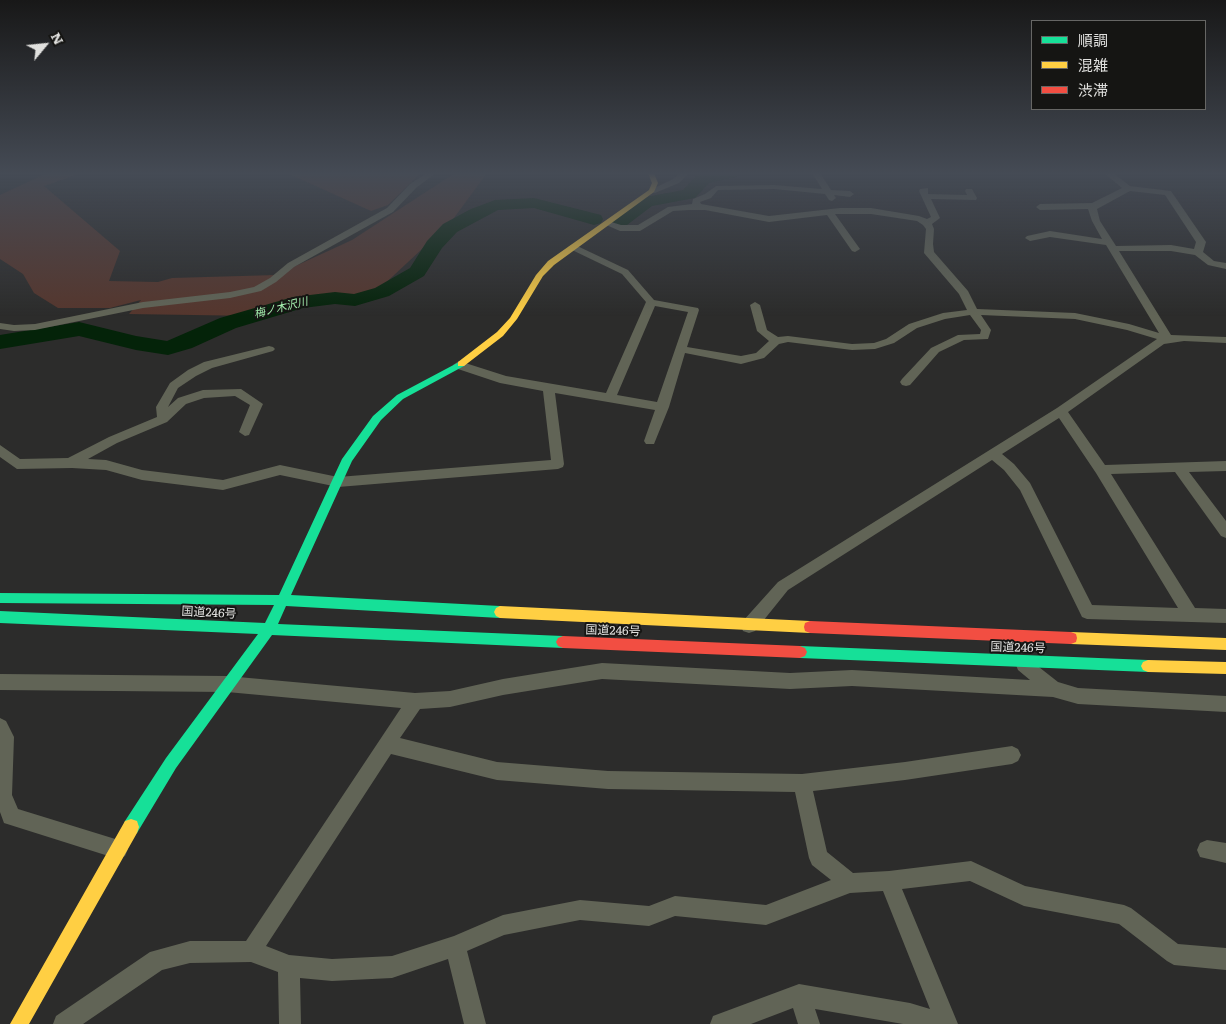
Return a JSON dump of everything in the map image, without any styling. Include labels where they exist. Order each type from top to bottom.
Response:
[{"type":"main road","points":[[19,1024],[118,849],[171,763],[269,629],[347,459],[377,418],[400,397],[460,364],[486,346],[513,319],[540,275],[551,263],[612,221]]},
{"type":"main road","name":"国道246号","points":[[0,598],[282,600],[751,625],[1226,644]]},
{"type":"main road","name":"国道246号","points":[[0,617],[1022,662],[1226,668]]},
{"type":"street","points":[[0,326],[14,328],[35,327],[143,305],[230,295],[257,289],[273,280],[291,265],[371,221]]},
{"type":"street","points":[[608,224],[620,228],[640,228],[652,221]]},
{"type":"street","points":[[835,221],[854,249]]},
{"type":"street","points":[[906,382],[935,350],[962,337],[984,338],[986,330],[973,312],[964,293],[930,253],[928,244],[930,229],[927,223],[923,221]]},
{"type":"street","points":[[927,223],[931,221]]},
{"type":"street","points":[[1096,221],[1168,339]]},
{"type":"street","points":[[1187,221],[1202,242],[1198,253]]},
{"type":"street","points":[[1030,238],[1050,234],[1111,246],[1156,247],[1198,253],[1211,263],[1226,266]]},
{"type":"street","points":[[573,247],[625,272],[651,302],[694,310],[650,441]]},
{"type":"street","points":[[610,399],[651,302]]},
{"type":"street","points":[[755,306],[762,331],[776,341]]},
{"type":"street","points":[[681,349],[741,360],[760,356],[776,341],[788,339],[852,347],[875,346],[890,341],[913,326],[936,318],[973,312],[1075,316],[1128,327],[1168,339],[1226,340]]},
{"type":"street","points":[[728,649],[751,625],[783,586],[1061,411],[1168,339]]},
{"type":"street","points":[[163,418],[162,407],[174,386],[192,373],[208,365],[269,349]]},
{"type":"street","points":[[460,364],[504,380],[662,407]]},
{"type":"street","points":[[0,450],[17,464],[72,463],[106,465],[142,475],[223,485],[280,470],[338,482],[558,464],[549,388]]},
{"type":"street","points":[[72,463],[113,440],[163,418],[182,401],[203,394],[237,392],[256,404],[245,432]]},
{"type":"street","points":[[1061,411],[1101,470],[1191,615]]},
{"type":"street","points":[[993,454],[1009,467],[1025,487],[1087,612],[1226,616]]},
{"type":"street","points":[[1101,470],[1180,469],[1226,466]]},
{"type":"street","points":[[1180,469],[1226,532]]},
{"type":"street","points":[[1022,662],[1053,689]]},
{"type":"street","points":[[0,682],[227,684],[415,700],[450,699],[503,687],[602,671],[790,681],[852,678],[1053,689],[1078,696],[1226,704]]},
{"type":"street","points":[[251,951],[415,700]]},
{"type":"street","points":[[0,727],[5,737],[3,794],[11,816],[118,849]]},
{"type":"street","points":[[387,744],[497,771],[608,780],[802,783],[905,771],[1012,754]]},
{"type":"street","points":[[802,783],[819,858],[850,883]]},
{"type":"street","points":[[1207,850],[1226,853]]},
{"type":"street","points":[[64,1024],[158,960],[190,952],[251,951],[289,966],[332,970],[392,968],[455,946],[503,925],[580,910],[649,916],[675,906],[766,915],[850,883],[889,881],[971,872],[1024,896],[1124,915],[1174,954],[1226,959]]},
{"type":"street","points":[[889,881],[947,1024]]},
{"type":"street","points":[[455,946],[475,1024]]},
{"type":"street","points":[[289,966],[290,1024]]},
{"type":"street","points":[[799,995],[809,1024]]},
{"type":"street","points":[[722,1024],[799,995],[943,1024]]},
{"type":"shaded area","points":[[0,221],[85,221],[120,251],[109,281],[158,282],[172,278],[276,275],[352,240],[382,221],[452,221],[378,290],[256,316],[129,314],[141,300],[110,308],[58,308],[34,293],[23,274],[0,259]]},
{"type":"waterway","name":"梅ノ木沢川","points":[[0,342],[79,329],[136,343],[168,348],[184,343],[228,323],[301,302],[335,298],[355,300],[382,292],[417,272],[434,245],[450,228],[463,221]]},
{"type":"traffic: fast","points":[[131,827],[171,763],[269,629],[347,459],[377,418],[400,397],[461,364]]},
{"type":"traffic: fast","points":[[0,598],[282,600],[500,612]]},
{"type":"traffic: fast","points":[[0,617],[563,642]]},
{"type":"traffic: fast","points":[[800,652],[1148,666]]},
{"type":"traffic: slow","points":[[461,364],[500,334],[513,319],[540,275],[551,263],[610,221]]},
{"type":"traffic: slow","points":[[500,612],[810,627]]},
{"type":"traffic: slow","points":[[1071,638],[1226,644]]},
{"type":"traffic: slow","points":[[1148,666],[1226,668]]},
{"type":"traffic: slow","points":[[19,1024],[131,827]]},
{"type":"traffic: jam","points":[[810,627],[1071,638]]},
{"type":"traffic: jam","points":[[563,642],[800,652]]}]
